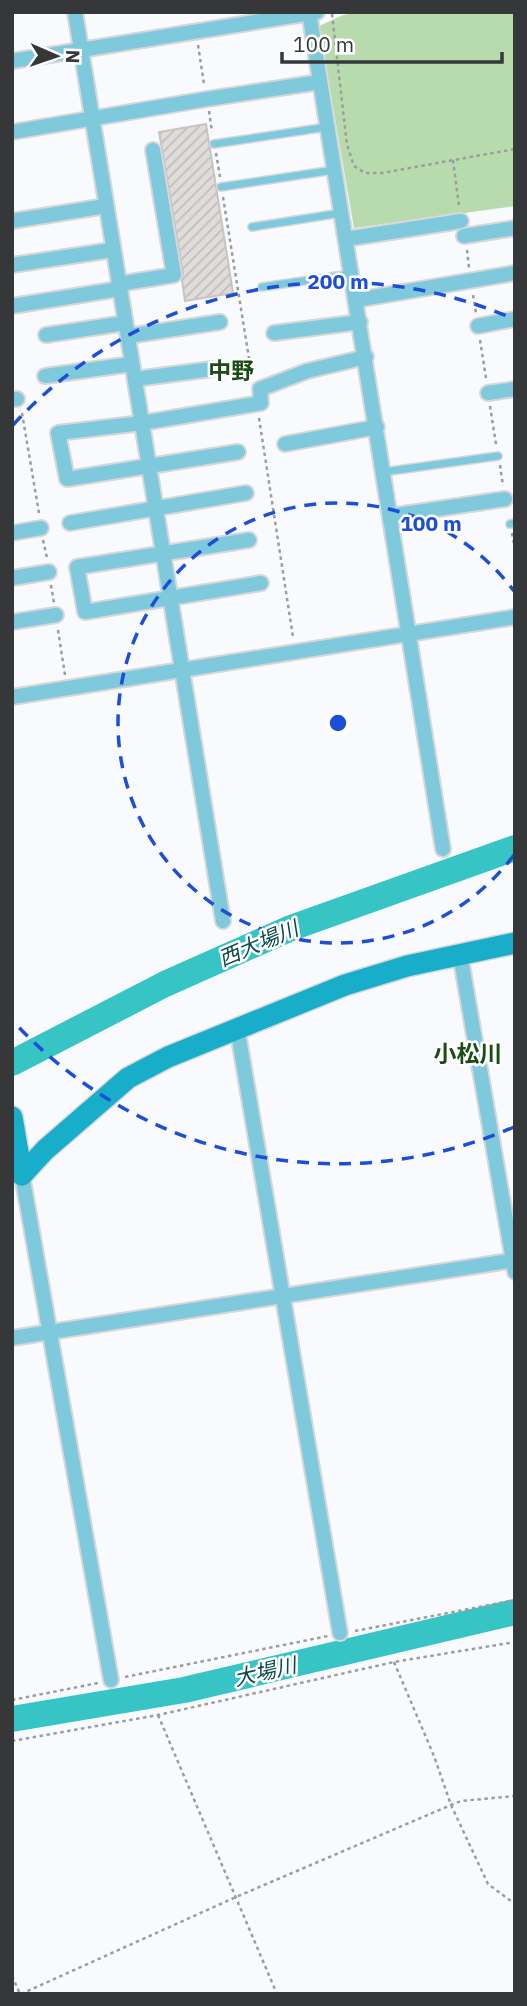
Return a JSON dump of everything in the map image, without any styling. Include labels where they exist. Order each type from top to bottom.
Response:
[{"type":"street","points":[[75,12],[223,921]]},
{"type":"street","points":[[12,61],[312,13],[327,127],[443,849]]},
{"type":"street","points":[[12,132],[320,82]]},
{"type":"street","points":[[12,306],[174,275],[153,150]]},
{"type":"street","points":[[12,221],[106,206]]},
{"type":"street","points":[[346,239],[461,221]]},
{"type":"street","points":[[464,236],[515,228]]},
{"type":"street","points":[[12,265],[112,250]]},
{"type":"street","points":[[356,300],[515,273]]},
{"type":"street","points":[[478,326],[515,320]]},
{"type":"street","points":[[46,335],[220,322]]},
{"type":"street","points":[[274,333],[360,322]]},
{"type":"street","points":[[238,452],[67,479],[58,433],[142,423],[257,404],[261,403],[260,388],[307,371],[366,357]]},
{"type":"street","points":[[45,376],[132,364]]},
{"type":"street","points":[[135,379],[212,369]]},
{"type":"street","points":[[488,393],[515,388]]},
{"type":"street","points":[[285,443],[376,427]]},
{"type":"street","points":[[70,523],[246,493]]},
{"type":"street","points":[[390,516],[505,499]]},
{"type":"street","points":[[12,533],[41,528]]},
{"type":"street","points":[[248,540],[77,567],[85,611],[261,583]]},
{"type":"street","points":[[12,578],[49,572]]},
{"type":"street","points":[[12,622],[56,615]]},
{"type":"street","points":[[12,697],[515,617]]},
{"type":"street","points":[[17,1182],[46,1150],[128,1078],[168,1057],[345,985],[407,966],[515,943]]},
{"type":"street","points":[[12,1338],[283,1294],[514,1264],[460,954]]},
{"type":"street","points":[[237,1027],[341,1633]]},
{"type":"street","points":[[12,1117],[17,1182],[51,1332],[111,1680]]},
{"type":"lane","points":[[214,144],[327,127]]},
{"type":"lane","points":[[221,187],[334,170]]},
{"type":"lane","points":[[252,227],[341,213]]},
{"type":"lane","points":[[262,287],[351,274]]},
{"type":"lane","points":[[383,472],[498,456]]},
{"type":"path","points":[[331,12],[347,145],[354,166],[365,173],[382,173],[515,149]]},
{"type":"path","points":[[196,32],[252,377]]},
{"type":"path","points":[[453,160],[461,221]]},
{"type":"path","points":[[464,236],[505,499]]},
{"type":"path","points":[[257,404],[296,651]]},
{"type":"path","points":[[512,523],[515,549]]},
{"type":"path","points":[[12,1700],[515,1600]]},
{"type":"path","points":[[12,1741],[158,1715],[394,1662],[515,1642]]},
{"type":"path","points":[[394,1662],[434,1756],[451,1805],[488,1884],[515,1904]]},
{"type":"path","points":[[158,1715],[277,1994]]},
{"type":"path","points":[[12,1976],[20,1994],[236,1897],[461,1801],[515,1796]]},
{"type":"green space","points":[[360,12],[515,12],[515,206],[354,228],[319,26],[343,15]]},
{"type":"building","points":[[206,124],[233,293],[185,301],[183,273],[159,132]]},
{"type":"waterway","name":"西大場川","points":[[12,1063],[165,984],[291,928],[515,848]]},
{"type":"waterway","name":"大場川","points":[[12,1719],[184,1690],[515,1612]]},
{"type":"district","name":"中野","points":[[231,370]]},
{"type":"district","name":"小松川","points":[[468,1053]]}]
